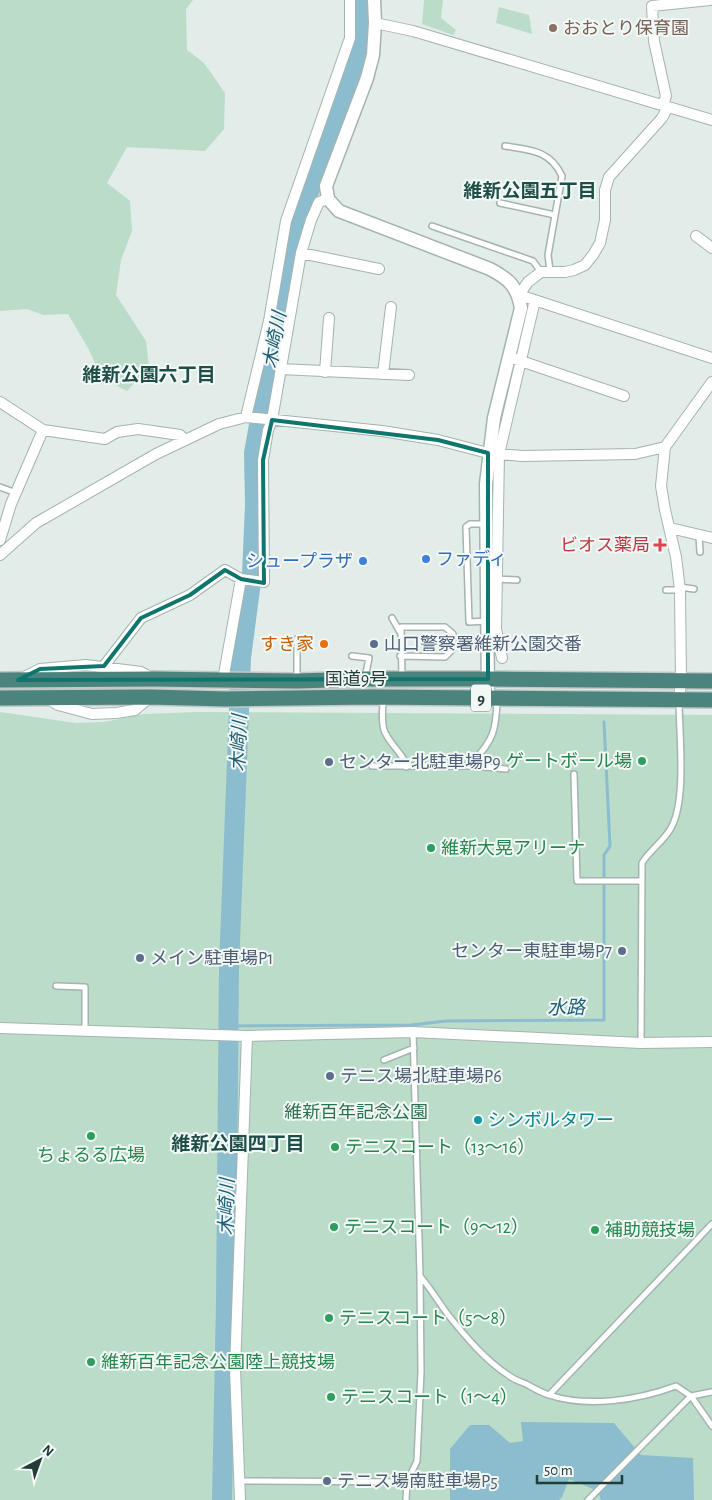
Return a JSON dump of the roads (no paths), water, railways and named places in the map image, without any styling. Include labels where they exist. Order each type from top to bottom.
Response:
[{"type":"highway","name":"国道9号","points":[[0,680],[154,678],[252,681],[488,679],[712,681]]},
{"type":"highway","name":"国道9号","points":[[0,698],[712,700]]},
{"type":"street","points":[[246,417],[269,321],[286,221],[350,38],[350,0]]},
{"type":"street","points":[[374,0],[373,55],[367,78],[326,186],[328,199],[338,211],[490,269],[503,276],[519,295],[521,308],[515,359]]},
{"type":"street","points":[[519,295],[528,282],[545,271],[565,272],[585,265],[600,243],[605,220],[605,190],[609,177],[662,118],[666,106],[666,96],[654,41],[653,3],[710,0]]},
{"type":"street","points":[[375,23],[413,31],[712,120]]},
{"type":"street","points":[[104,666],[141,618],[190,595],[225,570],[242,579],[264,582],[262,460],[272,420],[301,254],[311,220],[319,202],[328,199]]},
{"type":"street","points":[[696,236],[712,248]]},
{"type":"street","points":[[301,254],[379,269]]},
{"type":"street","points":[[519,295],[712,358]]},
{"type":"street","points":[[493,698],[488,679],[487,621],[492,579],[494,418],[535,300]]},
{"type":"street","points":[[383,374],[391,307]]},
{"type":"street","points":[[325,372],[329,318]]},
{"type":"street","points":[[515,359],[624,396]]},
{"type":"street","points":[[280,369],[409,375]]},
{"type":"street","points":[[678,700],[681,681],[679,589],[676,557],[665,510],[662,486],[665,447],[712,382]]},
{"type":"street","points":[[0,402],[43,430],[105,439],[118,432],[138,429],[180,435],[185,440]]},
{"type":"street","points":[[1,552],[36,523],[156,454],[219,424],[246,417],[401,434],[438,440],[494,454],[596,456],[634,454],[665,447]]},
{"type":"street","points":[[0,540],[1,532],[16,493],[43,430]]},
{"type":"street","points":[[494,454],[486,484],[486,524],[496,630],[502,658]]},
{"type":"street","points":[[670,528],[712,538]]},
{"type":"street","points":[[226,680],[242,579]]},
{"type":"street","points":[[18,680],[40,669],[86,665],[141,672],[154,678]]},
{"type":"street","points":[[0,1028],[247,1036],[413,1032],[641,1043],[712,1042]]},
{"type":"street","points":[[240,1500],[235,1369],[247,1036]]},
{"type":"lane","points":[[432,226],[533,261],[545,271],[562,176],[558,167],[542,153],[505,146]]},
{"type":"lane","points":[[500,203],[555,215]]},
{"type":"lane","points":[[0,487],[16,493]]},
{"type":"lane","points":[[486,524],[470,524],[466,527],[465,542],[468,622],[487,621]]},
{"type":"lane","points":[[699,536],[700,552]]},
{"type":"lane","points":[[492,579],[516,580]]},
{"type":"lane","points":[[666,590],[694,589]]},
{"type":"lane","points":[[392,618],[400,632]]},
{"type":"lane","points":[[400,656],[445,657],[453,649],[453,634],[445,626],[401,626],[400,656],[402,679]]},
{"type":"lane","points":[[297,639],[297,681]]},
{"type":"lane","points":[[352,656],[369,658],[365,679]]},
{"type":"lane","points":[[383,698],[384,731],[392,746],[406,762],[406,767]]},
{"type":"lane","points":[[474,766],[474,760],[486,747],[493,735],[496,724],[493,698]]},
{"type":"lane","points":[[641,1043],[642,863],[646,855],[670,829],[676,818],[679,805],[678,700]]},
{"type":"lane","points":[[372,766],[474,766],[506,770]]},
{"type":"lane","points":[[574,774],[577,881],[641,881]]},
{"type":"lane","points":[[56,986],[85,987],[85,1030]]},
{"type":"lane","points":[[406,1500],[407,1482],[417,1461],[421,1372],[413,1032]]},
{"type":"lane","points":[[384,1060],[414,1048]]},
{"type":"lane","points":[[549,1395],[712,1224]]},
{"type":"lane","points":[[420,1275],[448,1314],[488,1359],[508,1376],[549,1395],[576,1400],[614,1400],[653,1394],[676,1386],[691,1396],[712,1426]]},
{"type":"lane","points":[[588,1500],[691,1396],[712,1392]]},
{"type":"lane","points":[[239,1481],[407,1482]]},
{"type":"water","points":[[521,1422],[614,1423],[641,1455],[693,1458],[694,1500],[601,1500],[598,1491],[569,1479],[559,1500],[450,1500],[450,1449],[470,1425],[489,1425],[510,1443],[523,1441]]},
{"type":"waterway","name":"木崎川","points":[[222,1500],[229,968],[241,658],[252,574],[255,505],[254,453],[289,257],[310,188],[350,78],[359,41],[360,0]]},
{"type":"waterway","name":"水路","points":[[229,1026],[411,1025],[446,1021],[604,1020],[604,855],[610,846],[604,722]]},
{"type":"place","name":"おおとり保育園","points":[[553,28]]},
{"type":"place","name":"ビオス薬局","points":[[660,545]]},
{"type":"place","name":"ファディ","points":[[426,559]]},
{"type":"place","name":"シュープラザ","points":[[363,561]]},
{"type":"place","name":"すき家","points":[[324,644]]},
{"type":"place","name":"山口警察署維新公園交番","points":[[374,644]]},
{"type":"place","name":"ゲートボール場","points":[[642,761]]},
{"type":"place","name":"センター北駐車場P9","points":[[329,762]]},
{"type":"place","name":"維新大晃アリーナ","points":[[431,848]]},
{"type":"place","name":"センター東駐車場P7","points":[[622,951]]},
{"type":"place","name":"メイン駐車場P1","points":[[140,958]]},
{"type":"place","name":"テニス場北駐車場P6","points":[[330,1076]]},
{"type":"place","name":"シンボルタワー","points":[[478,1120]]},
{"type":"place","name":"ちょるる広場","points":[[91,1136]]},
{"type":"place","name":"テニスコート（13～16）","points":[[335,1147]]},
{"type":"place","name":"テニスコート（9～12）","points":[[334,1227]]},
{"type":"place","name":"補助競技場","points":[[595,1230]]},
{"type":"place","name":"テニスコート（5～8）","points":[[329,1318]]},
{"type":"place","name":"維新百年記念公園陸上競技場","points":[[91,1362]]},
{"type":"place","name":"テニスコート（1～4）","points":[[331,1397]]},
{"type":"place","name":"テニス場南駐車場P5","points":[[327,1481]]},
{"type":"district","name":"維新公園五丁目","points":[[530,190]]},
{"type":"district","name":"維新公園六丁目","points":[[149,374]]},
{"type":"district","name":"維新公園四丁目","points":[[238,1143]]},
{"type":"park label","name":"維新百年記念公園","points":[[356,1112]]}]
